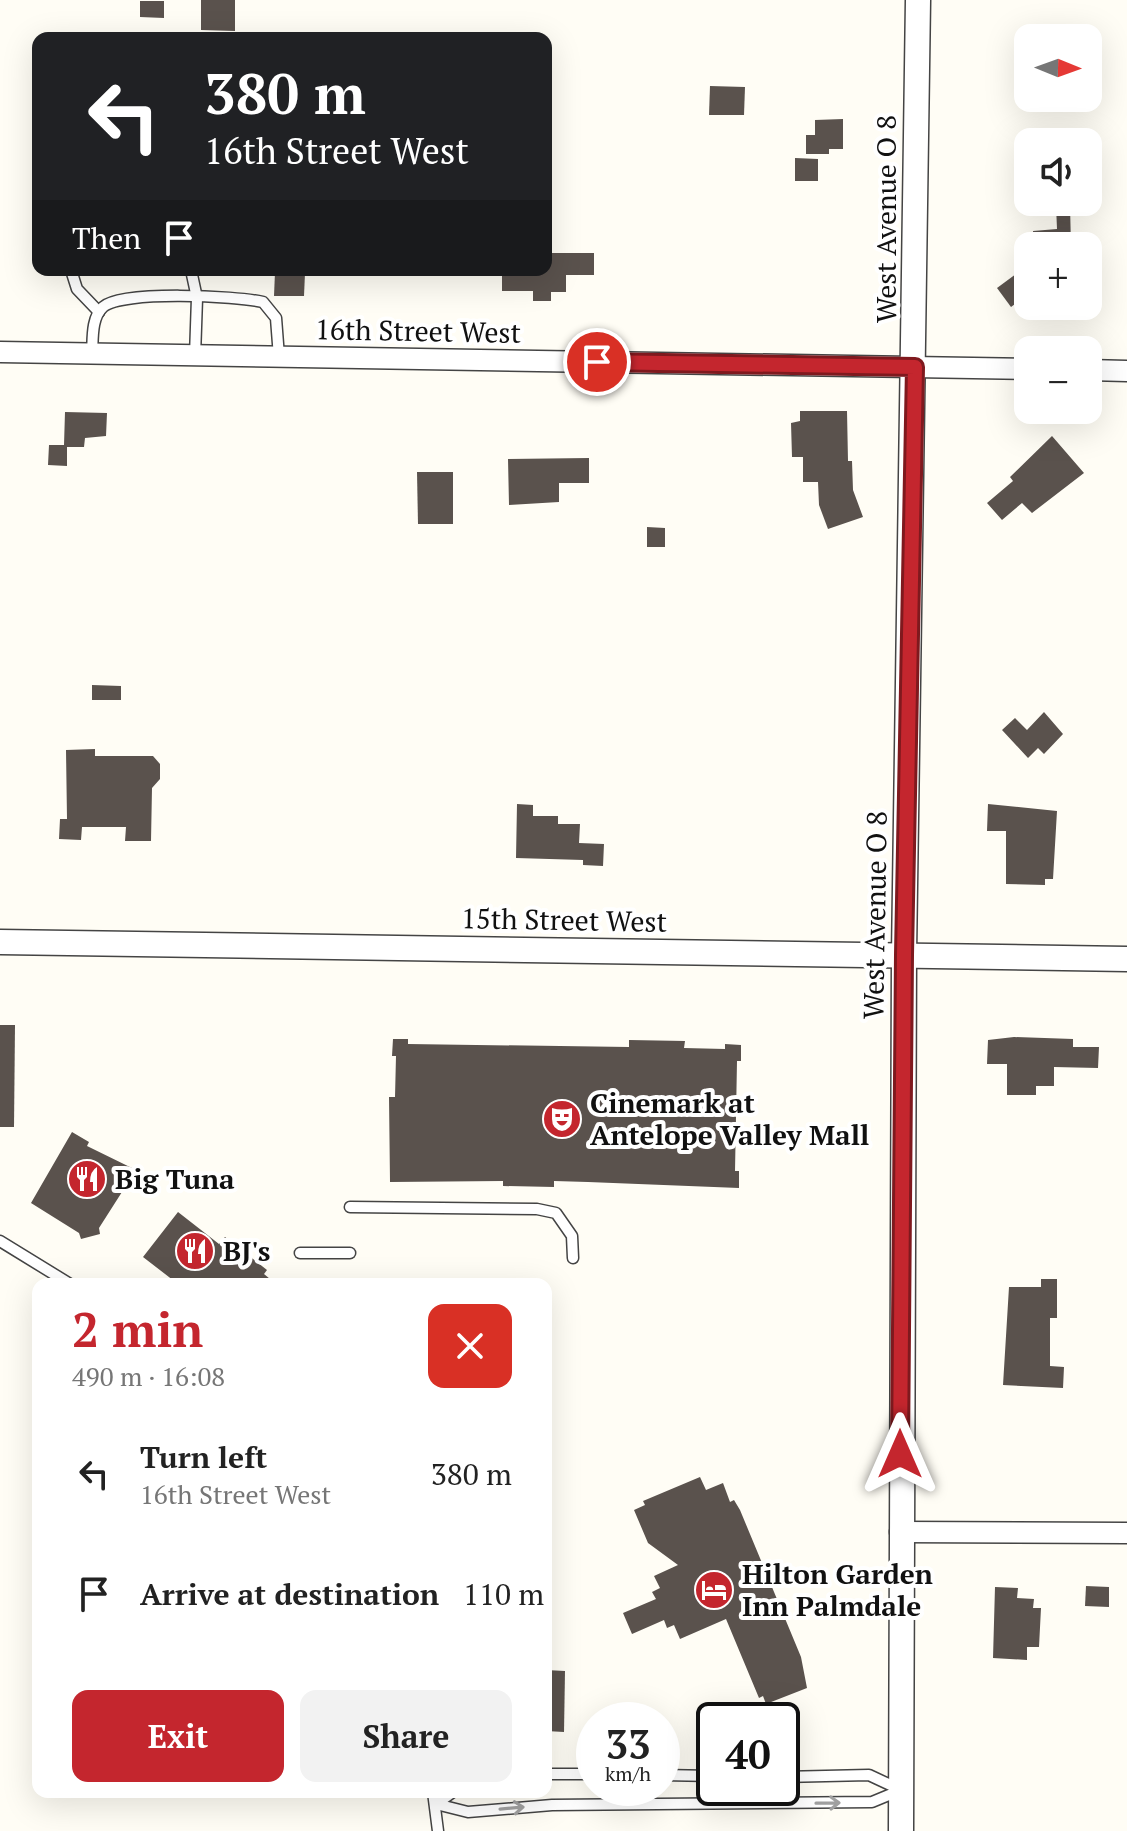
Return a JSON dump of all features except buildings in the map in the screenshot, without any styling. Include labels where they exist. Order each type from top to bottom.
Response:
[{"type":"street","name":"West Avenue O 8","points":[[901,1831],[904,955],[918,0]]},
{"type":"street","name":"16th Street West","points":[[0,352],[1014,369]]},
{"type":"street","points":[[1102,370],[1127,371]]},
{"type":"street","name":"15th Street West","points":[[0,942],[1127,959]]},
{"type":"street","points":[[900,1532],[1127,1533]]},
{"type":"lane","points":[[73,276],[77,289],[99,312]]},
{"type":"lane","points":[[192,276],[197,298],[195,356]]},
{"type":"lane","points":[[92,354],[94,325],[99,312],[121,299],[197,298],[263,302],[276,318],[279,357]]},
{"type":"lane","points":[[350,1207],[537,1209],[556,1213],[572,1236],[573,1258]]},
{"type":"lane","points":[[0,1241],[60,1278]]},
{"type":"lane","points":[[300,1253],[350,1253]]},
{"type":"lane","points":[[552,1774],[576,1774]]},
{"type":"lane","points":[[800,1777],[869,1775],[901,1790]]},
{"type":"lane","points":[[436,1804],[468,1812],[552,1805],[872,1802],[901,1790]]},
{"type":"lane","points":[[434,1798],[438,1831]]},
{"type":"lane","points":[[436,1804],[444,1798]]},
{"type":"place","name":"Cinemark at Antelope Valley Mall","points":[[562,1119]]},
{"type":"place","name":"Big Tuna","points":[[87,1179]]},
{"type":"place","name":"BJ's","points":[[195,1251]]},
{"type":"place","name":"Hilton Garden Inn Palmdale","points":[[714,1590]]},
{"type":"route","points":[[597,362],[915,367],[904,955],[900,1454]]}]
